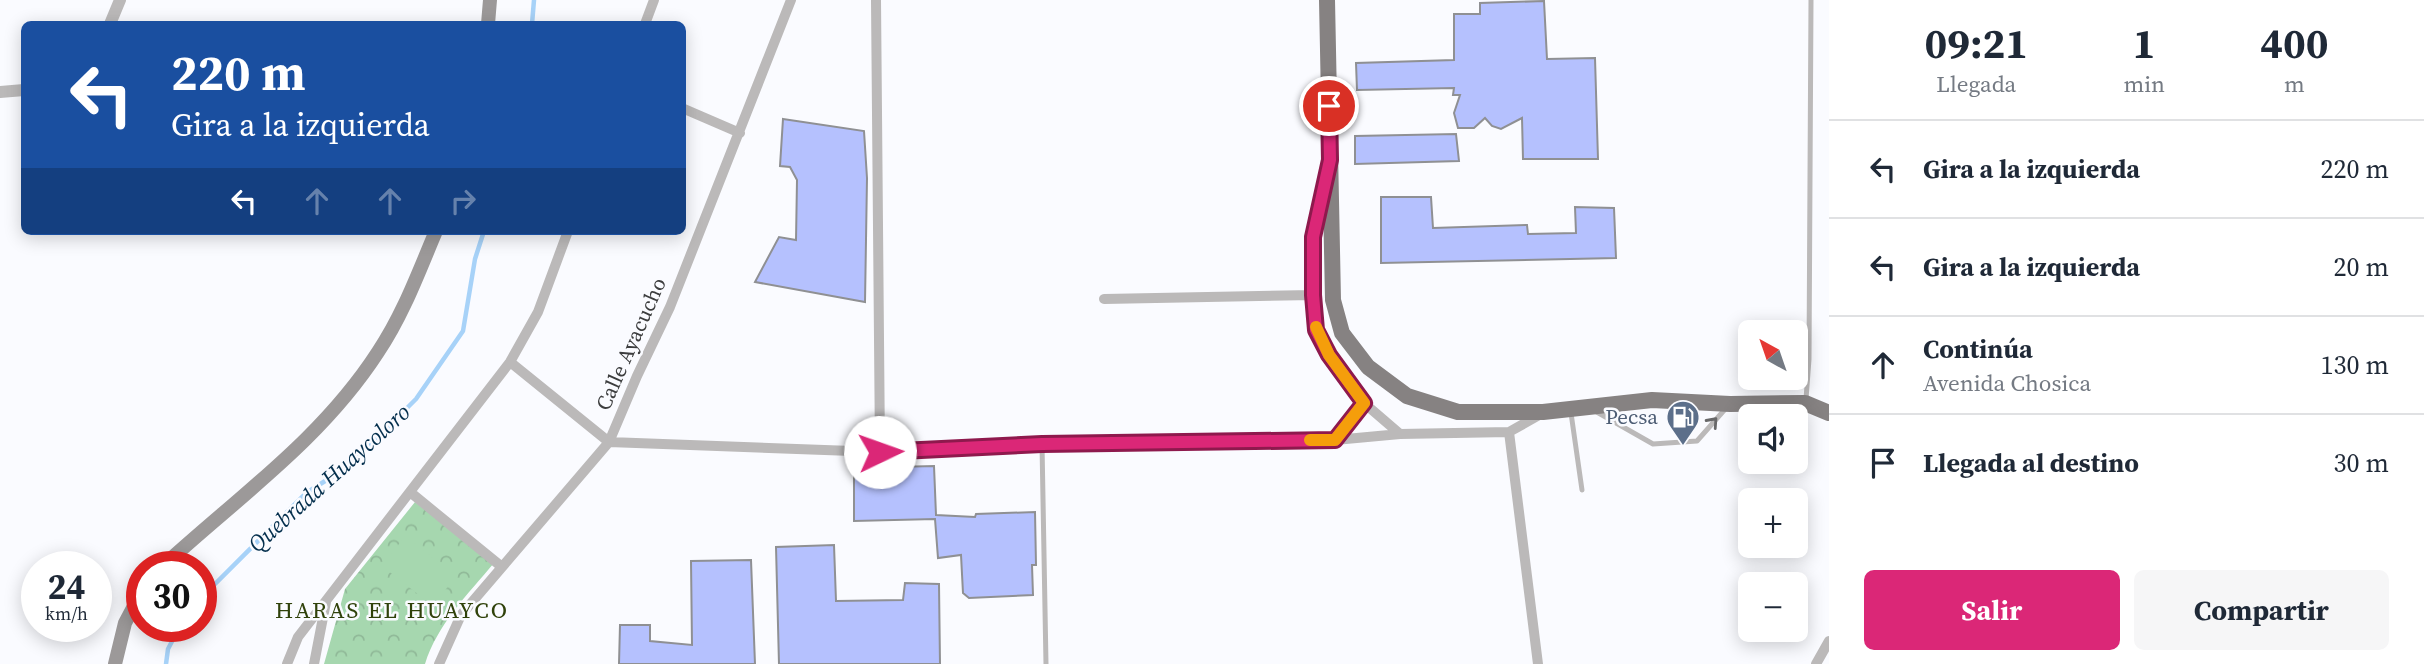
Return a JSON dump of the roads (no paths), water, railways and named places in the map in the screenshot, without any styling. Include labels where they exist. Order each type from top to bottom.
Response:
[{"type":"main road","points":[[488,21],[490,0]]},
{"type":"main road","points":[[1327,0],[1334,300],[1342,333],[1368,367],[1407,396],[1458,412],[1571,411],[1652,400],[1730,404],[1805,403],[1829,413]]},
{"type":"main road","points":[[180,551],[285,460],[329,415],[379,352],[411,290],[434,235]]},
{"type":"main road","points":[[115,664],[126,621]]},
{"type":"street","points":[[111,21],[120,0]]},
{"type":"street","points":[[646,21],[654,0]]},
{"type":"street","name":"Calle Ayacucho","points":[[439,664],[461,615],[609,442],[636,376],[670,307],[791,0]]},
{"type":"street","points":[[876,0],[880,452]]},
{"type":"street","points":[[0,92],[21,90]]},
{"type":"street","points":[[686,110],[740,133]]},
{"type":"street","points":[[1330,160],[1313,237],[1316,330],[1329,355],[1364,403],[1400,434]]},
{"type":"street","points":[[287,664],[298,637],[510,362],[538,312],[567,235]]},
{"type":"street","points":[[1104,299],[1313,295]]},
{"type":"street","points":[[510,362],[609,442],[880,452],[1042,444],[1335,440],[1400,434],[1509,432],[1543,412]]},
{"type":"street","points":[[1335,440],[1364,403]]},
{"type":"street","points":[[1509,432],[1538,664]]},
{"type":"street","points":[[410,492],[502,567]]},
{"type":"street","points":[[314,664],[327,599]]},
{"type":"street","points":[[1816,664],[1829,641]]},
{"type":"lane","points":[[1805,403],[1809,359],[1811,0]]},
{"type":"lane","points":[[1589,408],[1653,444],[1697,441],[1730,404]]},
{"type":"lane","points":[[1571,411],[1581,489]]},
{"type":"lane","points":[[1042,444],[1046,664]]},
{"type":"waterway","name":"Quebrada Huaycoloro","points":[[532,21],[534,0]]},
{"type":"waterway","name":"Quebrada Huaycoloro","points":[[217,582],[306,493],[349,466],[416,399],[463,331],[475,259],[483,235]]},
{"type":"waterway","name":"Quebrada Huaycoloro","points":[[166,664],[172,642]]},
{"type":"place","name":"Pecsa","points":[[1683,447]]},
{"type":"district","name":"HARAS EL HUAYCO","points":[[392,610]]}]
